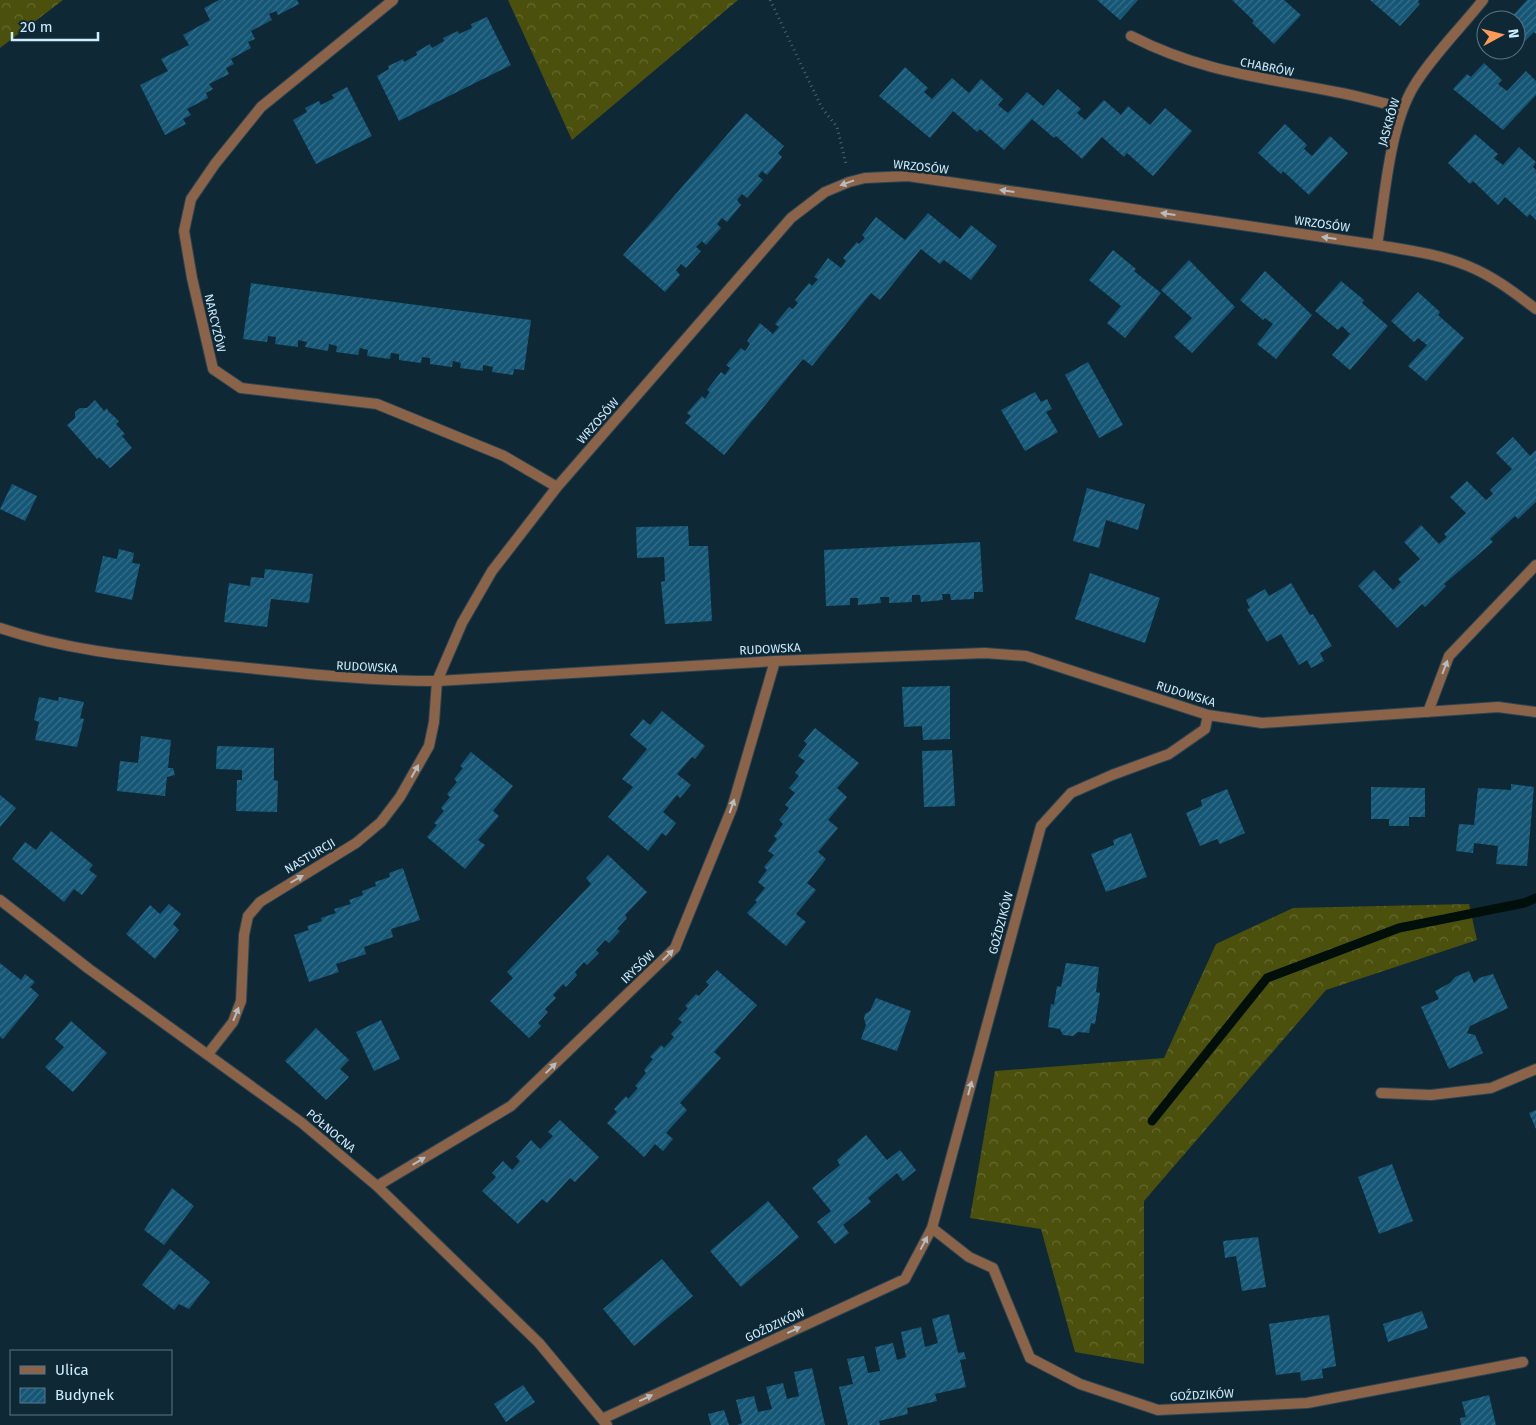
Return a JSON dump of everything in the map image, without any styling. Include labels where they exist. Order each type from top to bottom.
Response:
[{"type":"street","name":"NARCYZÓW","points":[[393,0],[262,107],[215,164],[191,199],[184,231],[192,278],[212,369],[241,388],[378,404],[504,456],[557,488]]},
{"type":"street","name":"JASKRÓW","points":[[1377,245],[1395,139],[1403,108],[1414,85],[1483,0]]},
{"type":"street","name":"CHABRÓW","points":[[1131,36],[1184,60],[1242,76],[1337,92],[1403,108]]},
{"type":"street","name":"WRZOSÓW","points":[[437,681],[462,622],[492,571],[557,488],[791,218],[825,192],[849,182],[865,178],[908,176],[1377,245],[1432,255],[1468,266],[1498,282],[1536,310]]},
{"type":"street","points":[[1428,712],[1449,656],[1536,565]]},
{"type":"street","name":"RUDOWSKA","points":[[0,628],[71,648],[142,658],[384,681],[437,681],[775,661],[985,653],[1026,656],[1208,715],[1262,723],[1498,707],[1536,712]]},
{"type":"street","name":"IRYSÓW","points":[[377,1186],[512,1106],[675,948],[732,808],[775,661]]},
{"type":"street","name":"NASTURCJI","points":[[208,1054],[233,1022],[241,1001],[244,935],[248,916],[260,902],[356,843],[381,822],[400,797],[429,746],[434,722],[437,681]]},
{"type":"street","name":"GOŹDZIKÓW","points":[[605,1422],[905,1279],[932,1228],[1041,826],[1071,793],[1112,775],[1169,754],[1205,729],[1208,715]]},
{"type":"street","name":"PÓŁNOCNA","points":[[0,900],[89,969],[302,1123],[377,1186],[539,1343],[605,1422]]},
{"type":"street","points":[[1381,1094],[1431,1095],[1491,1088],[1536,1069]]},
{"type":"street","name":"GOŹDZIKÓW","points":[[932,1228],[969,1257],[993,1268],[1030,1358],[1080,1384],[1158,1410],[1307,1402],[1523,1362]]},
{"type":"path","points":[[770,0],[822,108],[840,134],[849,182]]},
{"type":"green space","points":[[0,0],[63,0],[0,48]]},
{"type":"green space","points":[[508,0],[738,0],[572,140]]},
{"type":"green space","points":[[1469,904],[1477,940],[1326,990],[1144,1201],[1144,1364],[1075,1352],[1041,1229],[970,1218],[995,1071],[1164,1058],[1216,944],[1293,908]]},
{"type":"building","points":[[219,0],[297,0],[299,4],[278,15],[276,11],[269,14],[272,20],[251,31],[255,39],[248,42],[251,48],[231,59],[234,64],[226,68],[229,74],[209,84],[213,89],[206,93],[208,98],[187,109],[191,115],[183,119],[186,124],[165,135],[140,85],[168,71],[161,59],[189,45],[183,35],[210,20],[204,8]]},
{"type":"building","points":[[1097,0],[1138,0],[1120,20]]},
{"type":"building","points":[[1232,0],[1284,0],[1301,15],[1274,44]]},
{"type":"building","points":[[1370,0],[1419,0],[1420,4],[1400,26]]},
{"type":"building","points":[[1527,0],[1536,0],[1536,34],[1534,32],[1526,40],[1526,10],[1518,10]]},
{"type":"building","points":[[487,17],[511,65],[399,121],[377,76],[389,69],[388,66],[403,59],[404,62],[417,55],[416,52],[430,44],[432,48],[444,41],[443,38],[458,31],[459,34],[472,28],[471,24]]},
{"type":"building","points":[[1484,63],[1502,80],[1498,84],[1507,91],[1526,71],[1536,81],[1536,95],[1503,130],[1453,89],[1467,74],[1471,77]]},
{"type":"building","points":[[905,67],[928,88],[924,92],[932,99],[952,78],[969,93],[981,79],[1003,99],[998,105],[1008,113],[1027,92],[1043,106],[1058,89],[1081,109],[1077,113],[1085,120],[1104,100],[1121,115],[1128,106],[1150,125],[1165,108],[1192,131],[1153,176],[1127,153],[1124,157],[1102,137],[1082,159],[1056,136],[1054,138],[1032,119],[1004,150],[980,129],[977,132],[953,111],[930,138],[879,96]]},
{"type":"building","points":[[347,87],[372,136],[316,164],[293,120],[307,112],[305,108],[319,101],[321,105],[334,98],[332,95]]},
{"type":"building","points":[[746,113],[784,146],[778,153],[782,157],[767,175],[762,171],[758,176],[763,180],[747,198],[742,194],[737,200],[741,205],[727,222],[722,218],[717,224],[721,228],[706,245],[702,241],[696,247],[701,251],[686,268],[681,264],[676,270],[680,275],[665,292],[623,255]]},
{"type":"building","points":[[1285,124],[1307,145],[1304,149],[1312,156],[1330,136],[1348,153],[1309,195],[1283,171],[1281,174],[1258,153]]},
{"type":"building","points":[[1475,134],[1498,154],[1494,158],[1503,165],[1519,147],[1536,162],[1533,167],[1536,170],[1536,220],[1530,214],[1527,217],[1505,197],[1498,205],[1473,181],[1470,184],[1448,163]]},
{"type":"building","points":[[928,213],[960,239],[971,225],[997,246],[971,280],[944,260],[940,264],[921,249],[880,300],[871,293],[812,366],[803,359],[724,455],[685,423],[691,416],[687,413],[702,396],[705,399],[710,392],[707,390],[721,372],[725,375],[730,368],[726,365],[741,348],[745,351],[750,344],[747,341],[760,323],[773,334],[779,327],[775,324],[789,307],[793,309],[798,303],[795,300],[809,283],[812,286],[818,279],[814,277],[828,258],[841,268],[846,261],[843,258],[857,242],[859,244],[865,238],[862,235],[876,217],[905,240]]},
{"type":"building","points":[[1113,250],[1136,269],[1134,271],[1161,293],[1125,338],[1107,323],[1121,306],[1089,280]]},
{"type":"building","points":[[1189,260],[1235,307],[1192,353],[1174,337],[1192,318],[1161,290]]},
{"type":"building","points":[[1265,271],[1312,315],[1276,359],[1257,344],[1273,324],[1265,318],[1263,320],[1240,300]]},
{"type":"building","points":[[1341,281],[1364,300],[1362,303],[1388,326],[1350,370],[1332,355],[1350,334],[1342,326],[1338,330],[1315,311]]},
{"type":"building","points":[[251,283],[531,320],[524,370],[514,369],[513,375],[492,372],[493,367],[483,365],[483,371],[460,368],[461,363],[453,361],[452,367],[430,364],[430,358],[422,357],[421,363],[399,360],[399,354],[391,353],[390,359],[367,356],[368,350],[360,348],[358,355],[336,352],[337,346],[329,344],[328,351],[305,347],[307,342],[298,340],[298,347],[275,344],[276,337],[268,336],[267,342],[243,339]]},
{"type":"building","points":[[1418,292],[1440,312],[1438,315],[1464,338],[1426,381],[1408,366],[1427,345],[1418,338],[1414,342],[1391,321]]},
{"type":"building","points":[[1088,362],[1123,425],[1099,438],[1065,375]]},
{"type":"building","points":[[1035,392],[1041,402],[1047,399],[1052,409],[1046,412],[1058,432],[1025,451],[1001,410]]},
{"type":"building","points":[[95,400],[104,411],[107,408],[119,421],[116,424],[125,434],[122,436],[132,448],[110,468],[99,457],[97,459],[67,425],[75,418],[75,412],[80,408],[87,408]]},
{"type":"building","points":[[1513,437],[1530,456],[1536,450],[1536,502],[1518,519],[1515,516],[1490,539],[1493,542],[1444,584],[1446,586],[1425,607],[1422,604],[1397,628],[1358,586],[1374,570],[1393,590],[1401,582],[1398,579],[1420,559],[1404,542],[1421,525],[1439,544],[1447,537],[1444,534],[1466,513],[1450,497],[1467,481],[1486,500],[1493,494],[1490,490],[1512,469],[1496,453]]},
{"type":"building","points":[[12,484],[37,496],[25,521],[0,509]]},
{"type":"building","points":[[1087,488],[1145,504],[1138,530],[1106,520],[1099,548],[1073,541]]},
{"type":"building","points":[[688,526],[689,546],[708,546],[712,621],[665,624],[661,582],[665,581],[664,557],[637,558],[636,527]]},
{"type":"building","points":[[980,542],[983,592],[974,592],[974,599],[951,600],[950,594],[942,594],[943,600],[921,602],[920,595],[912,595],[912,602],[889,603],[889,597],[880,597],[881,603],[858,605],[858,598],[850,598],[850,605],[826,606],[824,550]]},
{"type":"building","points":[[119,549],[134,553],[132,563],[140,564],[132,600],[95,592],[103,556],[117,559]]},
{"type":"building","points":[[265,569],[313,574],[309,603],[271,599],[267,627],[224,622],[229,583],[250,586],[251,577],[264,578]]},
{"type":"building","points":[[1090,573],[1160,598],[1145,643],[1075,619]]},
{"type":"building","points":[[1291,583],[1310,615],[1313,614],[1332,646],[1320,653],[1324,661],[1311,668],[1307,660],[1299,665],[1281,634],[1267,642],[1247,609],[1250,608],[1246,600],[1265,589],[1269,596]]},
{"type":"building","points":[[950,686],[950,739],[923,740],[922,726],[904,727],[902,687]]},
{"type":"building","points":[[39,697],[58,701],[59,697],[84,702],[80,718],[84,719],[77,747],[35,740],[39,722],[34,720]]},
{"type":"building","points":[[662,711],[705,746],[695,759],[692,757],[677,774],[691,785],[680,798],[677,795],[663,812],[676,823],[666,836],[662,833],[648,851],[608,817],[633,787],[622,779],[647,749],[630,735],[643,719],[650,725]]},
{"type":"building","points":[[815,728],[859,763],[837,788],[847,797],[828,820],[838,828],[818,852],[826,859],[807,883],[816,890],[796,914],[806,922],[786,946],[747,913],[757,902],[755,900],[765,888],[758,882],[767,870],[764,867],[774,855],[768,851],[777,839],[774,836],[783,824],[779,820],[789,808],[785,805],[795,793],[789,788],[799,776],[795,773],[805,761],[798,756],[807,744],[804,741]]},
{"type":"building","points":[[141,736],[171,740],[168,768],[173,768],[175,775],[167,777],[165,796],[117,791],[120,761],[138,763]]},
{"type":"building","points":[[217,746],[274,748],[274,780],[278,781],[277,812],[236,811],[237,780],[242,780],[242,770],[216,769]]},
{"type":"building","points":[[952,750],[955,806],[924,807],[922,751]]},
{"type":"building","points":[[471,752],[513,786],[493,811],[499,816],[478,840],[485,845],[465,869],[427,837],[437,825],[434,823],[444,811],[441,808],[450,797],[447,794],[457,782],[454,779],[463,768],[460,766]]},
{"type":"building","points":[[1511,784],[1534,787],[1527,866],[1496,864],[1498,846],[1474,843],[1473,853],[1456,851],[1459,824],[1474,825],[1478,788],[1511,790]]},
{"type":"building","points":[[1371,787],[1425,788],[1425,817],[1409,817],[1409,826],[1389,826],[1389,819],[1371,819]]},
{"type":"building","points":[[1227,789],[1245,833],[1220,844],[1217,839],[1200,846],[1186,813],[1202,806],[1201,800]]},
{"type":"building","points":[[0,795],[16,808],[0,827]]},
{"type":"building","points":[[51,831],[93,865],[89,870],[97,876],[82,895],[74,889],[64,902],[12,859],[25,842],[36,850]]},
{"type":"building","points":[[1131,833],[1147,877],[1106,892],[1091,854],[1114,845],[1113,840]]},
{"type":"building","points":[[608,855],[647,892],[625,915],[627,918],[617,929],[620,931],[609,943],[605,940],[596,950],[599,953],[587,965],[584,962],[575,972],[577,975],[566,987],[563,984],[553,995],[556,998],[545,1009],[548,1012],[538,1023],[541,1026],[529,1038],[490,1001],[513,978],[507,972],[591,884],[586,878]]},
{"type":"building","points":[[403,868],[420,920],[391,929],[393,937],[364,947],[366,954],[336,964],[339,972],[309,982],[294,935],[309,930],[307,926],[322,921],[321,918],[336,913],[334,909],[351,904],[349,900],[363,895],[362,891],[376,886],[375,882],[390,877],[389,873]]},
{"type":"building","points":[[169,904],[181,914],[173,924],[179,930],[155,959],[126,934],[150,905],[160,914]]},
{"type":"building","points":[[0,963],[21,980],[25,974],[35,982],[30,987],[39,995],[3,1039],[0,1037]]},
{"type":"building","points":[[1066,963],[1099,967],[1096,992],[1100,993],[1095,1024],[1091,1023],[1089,1033],[1078,1032],[1073,1036],[1063,1035],[1060,1029],[1048,1027],[1051,1004],[1054,1005],[1057,986],[1061,987]]},
{"type":"building","points":[[717,970],[757,1005],[714,1052],[721,1058],[680,1103],[687,1110],[666,1133],[673,1139],[663,1151],[655,1144],[644,1157],[607,1123],[617,1112],[614,1109],[626,1096],[628,1099],[638,1088],[635,1086],[646,1073],[644,1070],[653,1059],[650,1057],[661,1045],[664,1048],[674,1037],[671,1034],[682,1022],[678,1019],[688,1008],[685,1006],[696,994],[699,996],[709,985],[706,982]]},
{"type":"building","points":[[1469,971],[1474,983],[1479,978],[1493,974],[1508,1008],[1470,1026],[1467,1033],[1475,1035],[1483,1053],[1449,1069],[1421,1007],[1439,999],[1435,991],[1450,983],[1455,977]]},
{"type":"building","points":[[876,998],[911,1011],[897,1051],[861,1039],[866,1025],[865,1014],[870,1011]]},
{"type":"building","points":[[381,1020],[400,1059],[374,1071],[356,1032]]},
{"type":"building","points":[[71,1021],[107,1053],[73,1092],[45,1067],[64,1047],[55,1039]]},
{"type":"building","points":[[316,1028],[349,1060],[340,1069],[349,1077],[326,1100],[285,1061]]},
{"type":"building","points":[[1536,1110],[1536,1129],[1529,1113]]},
{"type":"building","points":[[560,1120],[599,1157],[575,1182],[570,1178],[547,1203],[542,1199],[518,1224],[482,1191],[496,1177],[492,1173],[503,1161],[512,1170],[520,1161],[516,1157],[531,1140],[540,1149],[553,1136],[548,1132]]},
{"type":"building","points":[[866,1135],[887,1160],[900,1150],[916,1170],[903,1181],[897,1173],[868,1198],[871,1202],[843,1225],[849,1233],[835,1244],[817,1222],[831,1211],[812,1188],[840,1165],[837,1160]]},
{"type":"building","points":[[1392,1164],[1413,1221],[1379,1234],[1358,1177]]},
{"type":"building","points":[[172,1188],[194,1206],[164,1245],[144,1230]]},
{"type":"building","points":[[768,1201],[799,1237],[741,1287],[710,1251]]},
{"type":"building","points":[[1258,1237],[1266,1287],[1242,1291],[1236,1256],[1225,1258],[1223,1241]]},
{"type":"building","points":[[170,1249],[210,1282],[189,1309],[179,1304],[174,1310],[142,1285]]},
{"type":"building","points":[[662,1259],[693,1296],[634,1346],[603,1309]]},
{"type":"building","points":[[1422,1311],[1428,1328],[1388,1342],[1383,1324]]},
{"type":"building","points":[[949,1314],[958,1353],[964,1352],[966,1359],[960,1360],[966,1387],[935,1394],[937,1401],[907,1408],[908,1414],[879,1421],[880,1425],[848,1425],[839,1387],[853,1384],[847,1359],[864,1356],[868,1373],[880,1371],[875,1347],[893,1343],[897,1360],[906,1357],[901,1332],[921,1327],[925,1347],[938,1343],[932,1319]]},
{"type":"building","points":[[1329,1315],[1336,1366],[1322,1369],[1323,1378],[1301,1381],[1300,1372],[1276,1375],[1269,1324]]},
{"type":"building","points":[[812,1368],[825,1425],[737,1425],[742,1423],[736,1400],[754,1396],[758,1412],[772,1409],[766,1387],[783,1383],[787,1399],[799,1396],[794,1372]]},
{"type":"building","points":[[523,1385],[535,1402],[506,1422],[494,1404]]},
{"type":"building","points":[[1489,1395],[1496,1425],[1461,1425],[1460,1418],[1466,1417],[1462,1402]]},
{"type":"building","points":[[724,1410],[729,1425],[711,1425],[708,1414]]},
{"type":"waterway","points":[[1152,1121],[1267,978],[1399,928],[1524,903],[1536,898]]}]
